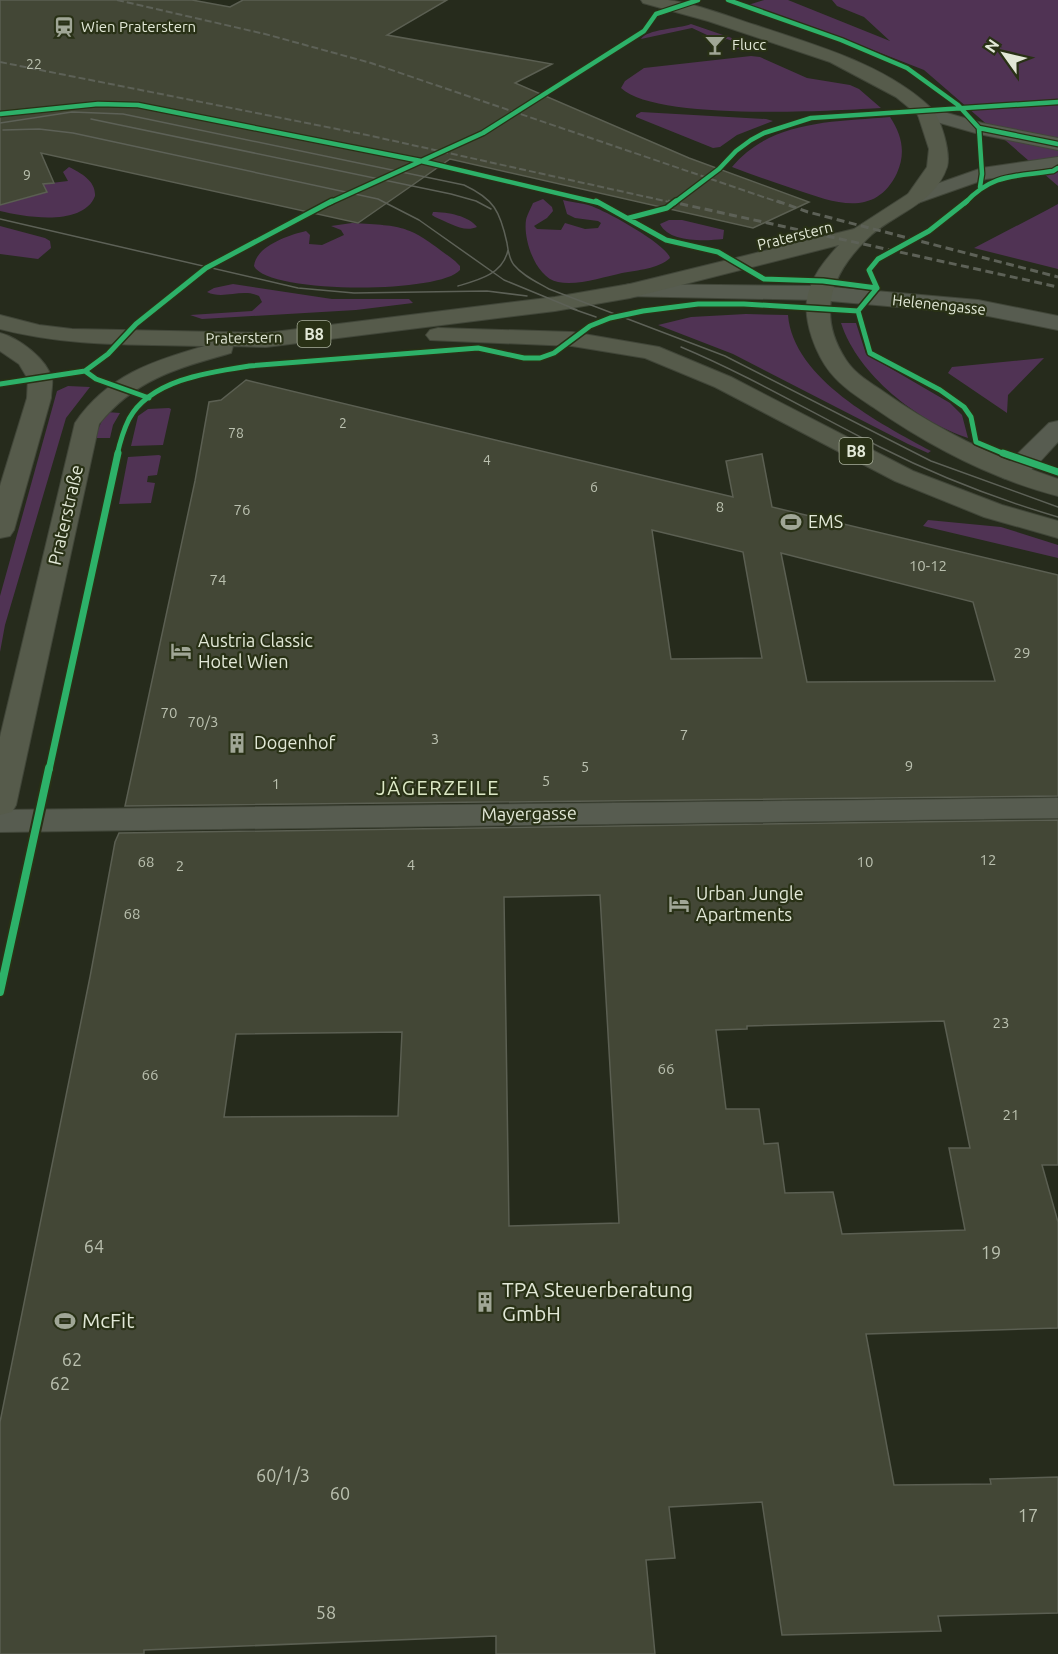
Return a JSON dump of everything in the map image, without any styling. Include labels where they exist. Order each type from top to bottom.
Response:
[{"type":"main road","points":[[649,0],[695,5],[837,58],[882,80],[926,112]]},
{"type":"main road","name":"Praterstern","points":[[0,322],[39,332],[72,336],[266,340],[555,304],[630,291],[861,233],[915,198],[937,167],[939,149],[926,112]]},
{"type":"main road","name":"B8","points":[[819,293],[823,281],[861,233]]},
{"type":"main road","points":[[819,293],[818,309],[823,336],[836,363],[864,389],[918,429],[958,450],[1012,473],[1058,488]]},
{"type":"main road","name":"B8","points":[[362,329],[457,336],[572,339],[651,352],[723,382],[904,476],[993,511],[1058,530]]},
{"type":"main road","points":[[0,340],[27,359],[40,379],[39,398],[0,530]]},
{"type":"main road","name":"Praterstraße","points":[[0,805],[87,423],[115,392],[141,378],[193,357],[266,340]]},
{"type":"street","points":[[926,112],[979,128],[1058,144]]},
{"type":"street","points":[[915,198],[982,174],[1058,163]]},
{"type":"street","name":"Praterstern","points":[[630,291],[819,293]]},
{"type":"street","name":"Helenengasse","points":[[819,293],[978,307],[1058,322]]},
{"type":"street","points":[[1012,473],[1058,428]]},
{"type":"street","name":"Mayergasse","points":[[0,821],[1058,808]]},
{"type":"shaded area","points":[[764,0],[788,0],[890,41],[864,17],[837,6],[832,0],[1058,0],[1058,186],[924,70],[819,29],[748,5]]},
{"type":"shaded area","points":[[691,24],[758,47],[736,49],[743,45],[727,39],[720,41],[692,28],[641,39],[656,31]]},
{"type":"shaded area","points":[[751,56],[760,57],[807,78],[850,85],[859,89],[881,108],[786,112],[705,110],[640,98],[621,88],[625,81],[644,68]]},
{"type":"shaded area","points":[[641,112],[773,121],[737,135],[720,147],[713,148],[636,117]]},
{"type":"shaded area","points":[[890,117],[900,137],[902,151],[900,166],[888,187],[877,197],[865,202],[852,203],[825,199],[732,167],[765,140],[784,132],[825,123]]},
{"type":"shaded area","points":[[69,167],[87,178],[95,191],[95,196],[88,206],[79,212],[66,216],[38,217],[0,211],[0,205],[47,192],[43,184],[68,181],[63,172]]},
{"type":"shaded area","points":[[543,199],[553,211],[534,226],[537,229],[561,230],[565,223],[585,229],[598,228],[601,223],[598,221],[575,218],[567,214],[563,200],[584,204],[603,211],[637,230],[667,252],[670,258],[654,267],[573,283],[550,279],[537,266],[529,247],[526,228],[533,203]]},
{"type":"shaded area","points":[[1058,204],[1058,269],[974,248],[1047,210]]},
{"type":"shaded area","points":[[433,212],[458,215],[477,227],[466,229],[456,226],[435,217],[432,215]]},
{"type":"shaded area","points":[[669,220],[682,220],[724,230],[723,239],[679,238],[671,235],[660,224]]},
{"type":"shaded area","points":[[352,223],[397,227],[417,234],[455,261],[460,266],[460,270],[446,278],[421,283],[354,288],[289,282],[266,275],[254,266],[256,259],[267,247],[291,235],[306,231],[310,235],[309,244],[322,245],[344,235],[341,230],[331,226]]},
{"type":"shaded area","points":[[0,226],[45,238],[50,241],[51,248],[38,259],[0,254]]},
{"type":"shaded area","points":[[233,284],[332,299],[409,299],[413,303],[356,310],[202,319],[190,315],[252,311],[262,302],[259,296],[253,294],[219,295],[207,292]]},
{"type":"shaded area","points":[[746,314],[788,315],[794,338],[805,359],[822,379],[865,413],[931,451],[928,453],[908,444],[733,354],[658,325],[691,317]]},
{"type":"shaded area","points":[[841,323],[856,323],[866,354],[950,403],[962,415],[968,438],[929,420],[892,394],[861,361]]},
{"type":"shaded area","points":[[1044,358],[1008,395],[1007,413],[948,373],[952,367]]},
{"type":"shaded area","points":[[68,386],[90,387],[66,418],[5,625],[0,652],[0,596],[57,391]]},
{"type":"shaded area","points":[[148,409],[171,409],[163,445],[131,446],[138,416]]},
{"type":"shaded area","points":[[106,412],[120,413],[113,425],[110,438],[97,438],[95,436]]},
{"type":"shaded area","points":[[161,456],[157,475],[148,476],[147,482],[155,483],[151,503],[119,504],[128,457]]},
{"type":"shaded area","points":[[928,520],[1001,527],[1058,545],[1058,558],[923,526]]},
{"type":"building","points":[[0,0],[192,0],[230,7],[243,0],[447,0],[387,35],[552,64],[515,83],[689,158],[809,202],[753,228],[450,159],[358,223],[41,153],[54,183],[43,184],[47,192],[0,205]]},
{"type":"building","points":[[246,380],[733,497],[726,461],[762,454],[772,507],[1058,575],[1058,796],[125,806],[195,481],[209,402],[221,400]],"holes":[[[652,530],[743,552],[762,658],[671,659]],[[781,553],[973,602],[995,681],[807,682]]]},
{"type":"building","points":[[1058,820],[1058,1165],[1042,1165],[1058,1222],[1058,1328],[866,1334],[894,1485],[991,1484],[990,1479],[1058,1477],[1058,1613],[938,1616],[941,1631],[782,1635],[762,1502],[669,1507],[675,1558],[646,1560],[655,1654],[496,1654],[496,1636],[144,1650],[144,1654],[0,1654],[0,1422],[115,842],[119,833]],"holes":[[[600,895],[619,1223],[509,1226],[504,897]],[[944,1021],[970,1148],[949,1148],[965,1230],[842,1234],[833,1192],[785,1193],[778,1143],[764,1144],[759,1109],[726,1109],[716,1030],[747,1029],[747,1026]],[[402,1032],[398,1116],[224,1117],[236,1034]]]},
{"type":"tram line","points":[[0,123],[72,112],[123,114],[464,185],[482,195],[494,207],[502,222],[509,254],[514,265],[526,276],[549,289],[725,356],[931,461],[1058,507]]},
{"type":"tram line","points":[[91,119],[451,194],[476,201],[491,209]]},
{"type":"tram line","points":[[3,130],[39,129],[73,133],[378,199],[419,220],[493,272]]},
{"type":"tram line","points":[[0,219],[298,288],[354,293],[487,291],[527,296]]},
{"type":"tram line","points":[[493,272],[501,265],[508,250]]},
{"type":"tram line","points":[[458,286],[493,272]]},
{"type":"tram line","points":[[493,272],[504,280],[577,310]]},
{"type":"tram line","points":[[570,308],[596,317]]},
{"type":"tram line","points":[[681,347],[732,370],[923,468],[1012,503],[1058,517]]},
{"type":"railway","points":[[117,0],[265,34],[371,63],[781,203]]},
{"type":"railway","points":[[0,62],[367,135],[674,203]]},
{"type":"railway","points":[[668,201],[1058,287]]},
{"type":"railway","points":[[777,201],[808,212],[1058,277]]},
{"type":"cycle path","points":[[85,371],[108,354],[136,324],[206,268],[308,212],[483,133],[644,31],[656,14],[698,0]]},
{"type":"cycle path","points":[[728,0],[841,40],[907,68],[958,105],[979,128],[982,174],[980,187]]},
{"type":"cycle path","points":[[629,218],[667,208],[719,169],[736,151],[751,140],[764,133],[811,118],[1058,102]]},
{"type":"cycle path","points":[[0,114],[98,104],[138,105],[421,161],[594,200],[666,240],[718,252],[764,279],[823,281],[877,288]]},
{"type":"cycle path","points":[[979,128],[1058,144]]},
{"type":"cycle path","points":[[877,288],[869,270],[878,259],[929,231],[962,206],[980,187],[995,180],[1053,171],[1058,168]]},
{"type":"cycle path","points":[[0,992],[122,434],[130,417],[142,403],[157,392],[193,377],[249,366],[478,348],[532,359],[554,353],[590,326],[631,313],[721,303],[858,311],[877,288]]},
{"type":"cycle path","points":[[858,311],[870,353],[940,390],[964,407],[970,414],[976,442],[1024,462],[1058,472]]},
{"type":"cycle path","points":[[0,384],[85,371],[96,379],[149,398]]},
{"type":"place","name":"Wien Praterstern","points":[[64,27]]},
{"type":"place","name":"Flucc","points":[[715,45]]},
{"type":"place","name":"EMS","points":[[791,522]]},
{"type":"place","name":"Austria Classic Hotel Wien","points":[[181,651]]},
{"type":"place","name":"Dogenhof","points":[[237,743]]},
{"type":"place","name":"Urban Jungle Apartments","points":[[679,904]]},
{"type":"place","name":"TPA Steuerberatung GmbH","points":[[485,1302]]},
{"type":"place","name":"McFit","points":[[65,1321]]},
{"type":"district","name":"JÄGERZEILE","points":[[438,788]]}]
